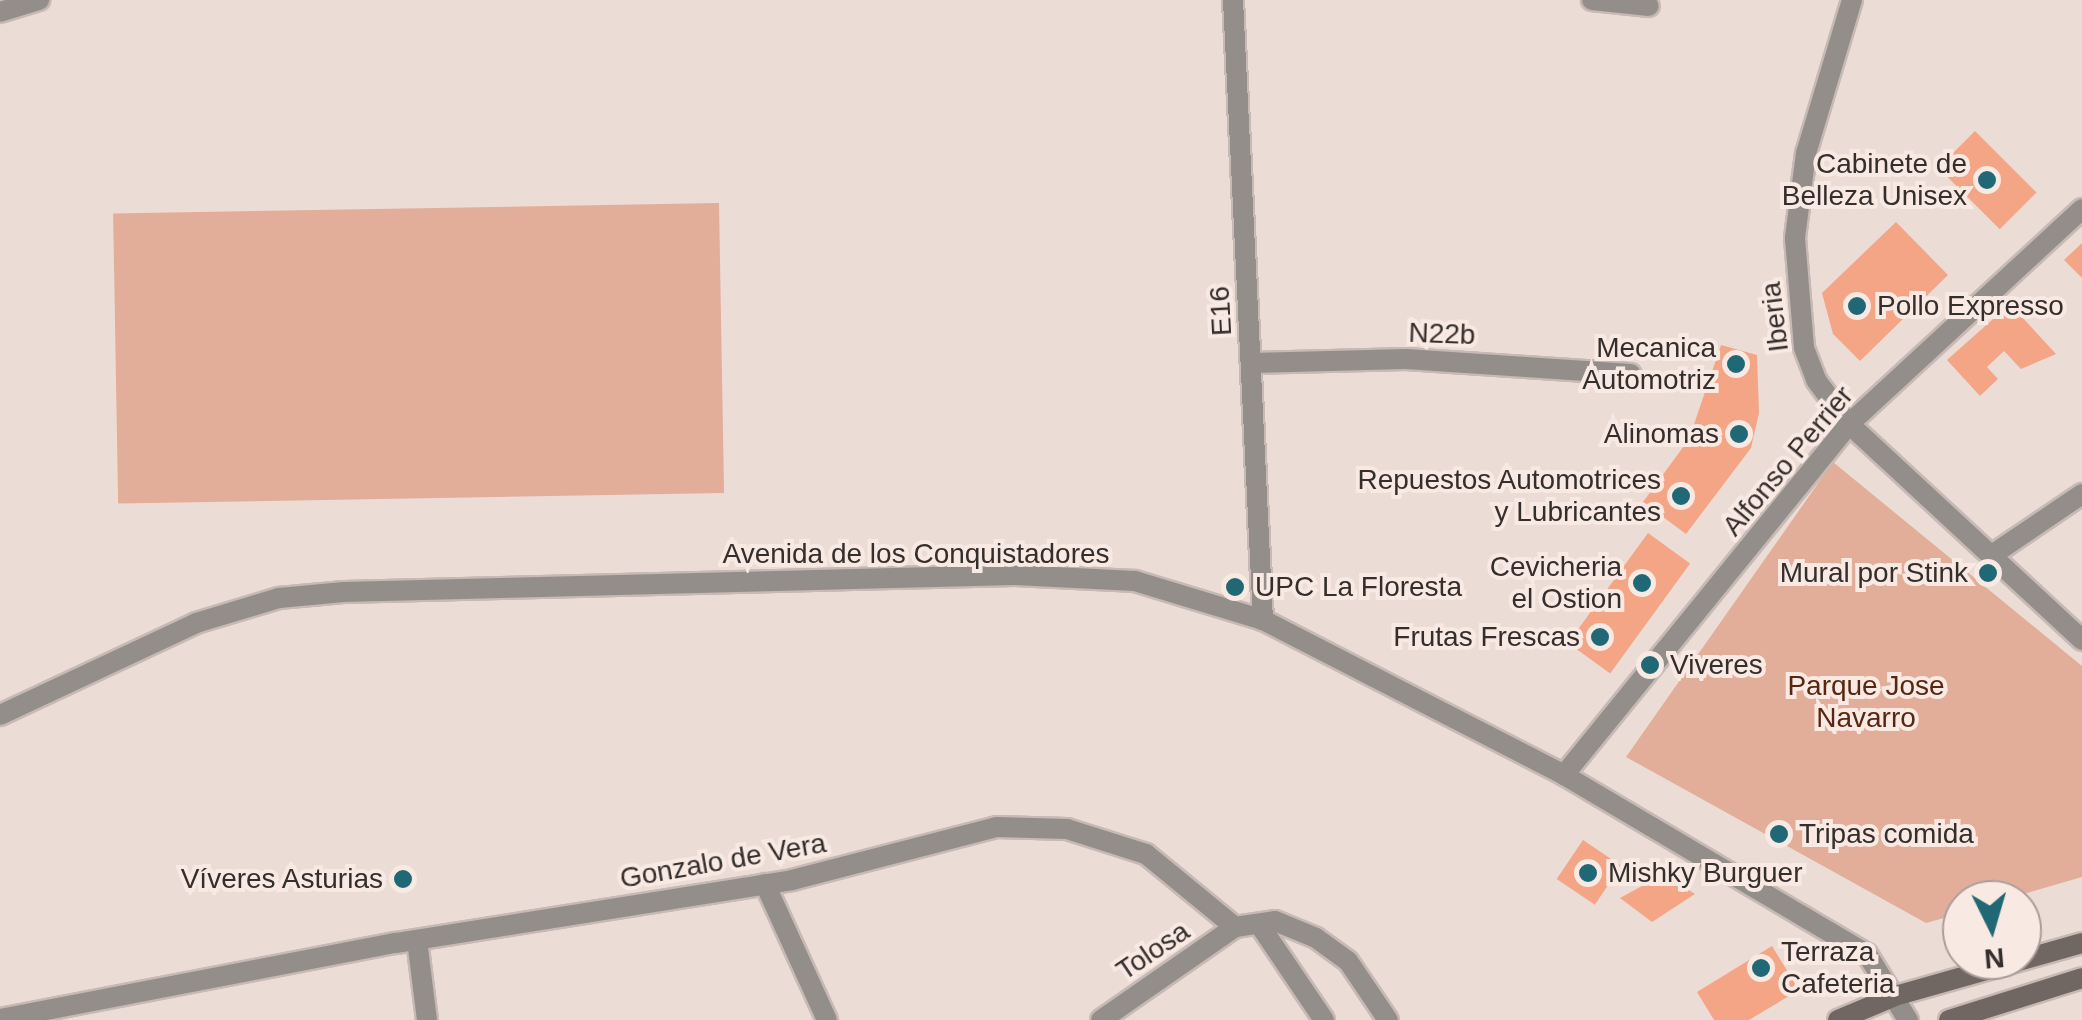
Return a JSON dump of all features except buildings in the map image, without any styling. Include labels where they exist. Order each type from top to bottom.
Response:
[{"type":"main road","points":[[1838,1020],[1896,996],[2082,943]]},
{"type":"main road","points":[[1948,1020],[2081,977]]},
{"type":"street","points":[[0,12],[39,0]]},
{"type":"street","name":"E16","points":[[1233,0],[1263,620]]},
{"type":"street","points":[[1592,0],[1649,6]]},
{"type":"street","name":"Iberia","points":[[1852,0],[1806,153],[1795,238],[1804,348],[1824,392],[1850,424],[2082,640]]},
{"type":"street","name":"Alfonso Perrier","points":[[1564,775],[1850,424],[2082,210]]},
{"type":"street","name":"N22b","points":[[1252,363],[1423,360],[1630,374]]},
{"type":"street","points":[[1992,556],[2082,494]]},
{"type":"street","name":"Avenida de los Conquistadores","points":[[0,714],[196,623],[279,598],[344,592],[1014,576],[1135,581],[1263,620],[1564,775],[1866,954],[1908,1020]]},
{"type":"street","name":"Gonzalo de Vera","points":[[0,1019],[417,940],[765,884],[997,827],[1067,829],[1146,854],[1235,927]]},
{"type":"street","points":[[765,884],[827,1020]]},
{"type":"street","points":[[1235,927],[1275,921],[1316,938],[1348,961],[1388,1020]]},
{"type":"street","points":[[1258,924],[1324,1020]]},
{"type":"street","name":"Tolosa","points":[[1101,1020],[1235,927]]},
{"type":"street","points":[[417,940],[426,1020]]},
{"type":"green space","points":[[719,203],[724,493],[118,504],[113,214]]},
{"type":"green space","name":"Parque Jose Navarro","points":[[1833,462],[2082,666],[2082,877],[2042,889],[2042,880],[1942,880],[1942,919],[1926,923],[1626,757]]},
{"type":"place","name":"Cabinete de Belleza Unisex","points":[[1987,180]]},
{"type":"place","name":"Pollo Expresso","points":[[1857,306]]},
{"type":"place","name":"Mecanica Automotriz","points":[[1736,364]]},
{"type":"place","name":"Alinomas","points":[[1739,434]]},
{"type":"place","name":"Repuestos Automotrices y Lubricantes","points":[[1681,496]]},
{"type":"place","name":"Mural por Stink","points":[[1988,573]]},
{"type":"place","name":"Cevicheria el Ostion","points":[[1642,583]]},
{"type":"place","name":"UPC La Floresta","points":[[1235,587]]},
{"type":"place","name":"Frutas Frescas","points":[[1600,637]]},
{"type":"place","name":"Viveres","points":[[1650,665]]},
{"type":"place","name":"Tripas comida","points":[[1779,834]]},
{"type":"place","name":"Mishky Burguer","points":[[1588,873]]},
{"type":"place","name":"Víveres Asturias","points":[[403,879]]},
{"type":"place","name":"Terraza Cafeteria","points":[[1761,968]]}]
